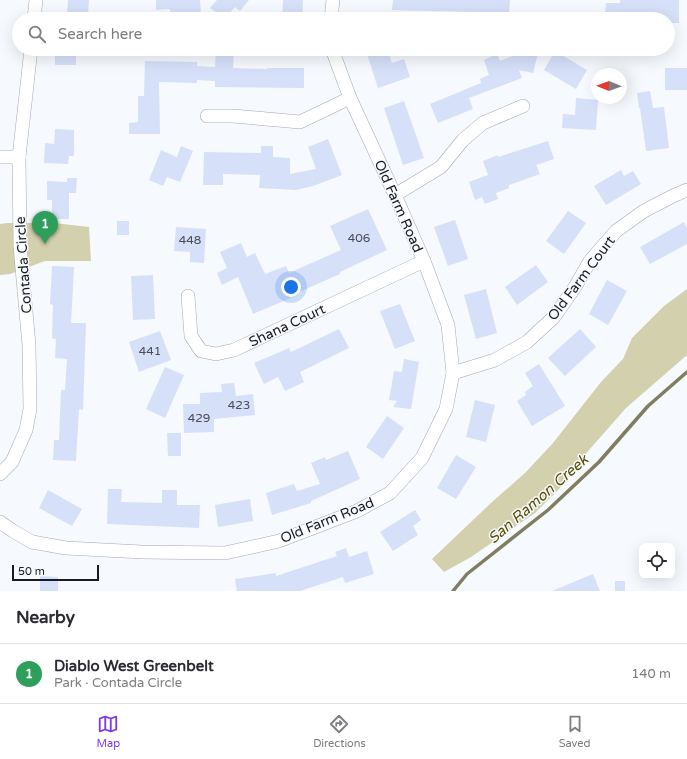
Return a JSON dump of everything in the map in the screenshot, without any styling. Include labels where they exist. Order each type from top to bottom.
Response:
[{"type":"street","points":[[35,12],[36,0]]},
{"type":"street","points":[[332,12],[333,0]]},
{"type":"street","name":"Contada Circle","points":[[0,474],[12,462],[26,430],[30,409],[29,345],[20,246],[19,157],[30,56]]},
{"type":"street","name":"Old Farm Road","points":[[0,522],[32,542],[66,548],[142,552],[225,552],[280,541],[358,511],[390,493],[422,458],[446,409],[453,372],[448,325],[424,262],[350,98],[335,56]]},
{"type":"street","points":[[208,116],[233,116],[300,122],[350,98]]},
{"type":"street","points":[[395,195],[441,167],[463,140],[483,123],[523,106]]},
{"type":"street","points":[[0,157],[19,157]]},
{"type":"street","name":"Old Farm Court","points":[[453,372],[495,360],[527,342],[554,317],[575,287],[590,261],[616,231],[644,211],[687,190]]},
{"type":"street","name":"Shana Court","points":[[188,296],[191,336],[201,351],[216,354],[234,350],[424,262]]},
{"type":"shaded area","points":[[54,223],[89,227],[91,261],[45,261],[10,274],[0,275],[0,224]]},
{"type":"shaded area","points":[[687,289],[687,355],[626,408],[589,450],[560,488],[535,513],[471,557],[444,572],[432,559],[525,473],[553,443],[601,382],[623,359],[632,338],[664,306]]},
{"type":"building","points":[[68,0],[89,0],[88,12],[67,12]]},
{"type":"building","points":[[156,0],[200,0],[201,12],[170,12],[170,9],[156,10]]},
{"type":"building","points":[[217,0],[249,0],[240,11],[235,7],[230,12],[215,12],[210,8]]},
{"type":"building","points":[[283,0],[303,0],[302,12],[282,12]]},
{"type":"building","points":[[393,0],[510,0],[509,12],[392,10]]},
{"type":"building","points":[[620,0],[679,0],[679,23],[675,23],[675,12],[605,12],[606,3],[620,3]]},
{"type":"building","points":[[55,56],[76,56],[76,65],[55,65]]},
{"type":"building","points":[[216,56],[234,56],[233,68],[304,68],[304,88],[215,87],[215,81],[197,80],[197,83],[159,82],[160,134],[129,134],[129,123],[138,122],[138,96],[144,96],[145,61],[197,62],[197,66],[215,67]]},
{"type":"building","points":[[368,56],[390,56],[392,63],[404,59],[410,77],[378,88]]},
{"type":"building","points":[[493,56],[498,56],[500,61],[512,56],[537,56],[533,73],[519,70],[522,78],[469,98],[473,109],[438,123],[430,104],[481,83],[480,79],[489,75],[484,60]]},
{"type":"building","points":[[552,56],[563,56],[587,70],[576,89],[544,70]]},
{"type":"building","points":[[665,68],[687,68],[687,90],[665,90]]},
{"type":"building","points":[[650,91],[653,108],[664,107],[669,148],[646,151],[637,93]]},
{"type":"building","points":[[576,98],[591,99],[591,104],[598,104],[596,130],[562,128],[563,114],[575,115]]},
{"type":"building","points":[[404,101],[424,158],[403,165],[384,108]]},
{"type":"building","points":[[55,129],[74,130],[74,156],[69,156],[68,164],[44,163],[45,143],[54,144]]},
{"type":"building","points":[[328,139],[342,175],[313,186],[296,190],[259,188],[260,175],[223,174],[223,185],[203,185],[204,152],[261,153],[261,146],[273,146],[273,157],[290,158],[290,174],[316,169],[308,147]]},
{"type":"building","points":[[548,141],[554,159],[536,165],[540,174],[509,185],[509,188],[496,193],[498,199],[485,204],[482,197],[475,200],[469,182],[488,175],[483,161],[498,155],[498,157]]},
{"type":"building","points":[[181,146],[193,151],[180,182],[167,177],[163,186],[149,180],[161,150],[177,157]]},
{"type":"building","points":[[621,170],[624,176],[633,171],[641,184],[606,205],[594,186]]},
{"type":"building","points":[[67,178],[77,178],[76,193],[69,193],[69,219],[52,219],[52,200],[47,200],[47,181],[67,182]]},
{"type":"building","points":[[368,209],[387,250],[340,272],[340,274],[297,293],[298,295],[253,314],[238,277],[222,285],[217,273],[227,268],[220,252],[241,243],[247,257],[255,253],[265,274],[286,266],[289,273],[341,250],[330,226]]},
{"type":"building","points":[[568,211],[586,223],[564,254],[546,241]]},
{"type":"building","points":[[455,220],[468,259],[448,266],[434,227]]},
{"type":"building","points":[[117,221],[129,221],[129,235],[117,235]]},
{"type":"building","points":[[684,222],[687,229],[687,244],[650,264],[640,247]]},
{"type":"building","points":[[176,227],[206,229],[204,263],[190,262],[190,252],[174,251]]},
{"type":"building","points":[[536,265],[548,282],[517,305],[505,287]]},
{"type":"building","points":[[52,266],[74,267],[71,323],[86,323],[83,410],[79,409],[76,461],[53,460],[54,440],[59,440],[61,390],[65,390],[67,359],[55,358],[56,339],[52,338],[53,305],[50,304]]},
{"type":"building","points":[[153,275],[155,319],[133,320],[131,276]]},
{"type":"building","points":[[607,280],[627,291],[608,325],[589,314]]},
{"type":"building","points":[[486,289],[497,333],[476,339],[464,295]]},
{"type":"building","points":[[400,304],[415,341],[395,349],[380,311]]},
{"type":"building","points":[[339,329],[349,348],[300,372],[304,382],[285,391],[278,377],[264,384],[254,363],[289,348],[291,352]]},
{"type":"building","points":[[580,329],[596,347],[565,376],[548,358]]},
{"type":"building","points":[[160,331],[171,360],[139,372],[129,342]]},
{"type":"building","points":[[404,359],[419,362],[411,409],[393,407],[397,401],[389,400],[394,371],[402,372]]},
{"type":"building","points":[[539,364],[565,406],[532,426],[517,401],[526,395],[525,392],[533,386],[525,373]]},
{"type":"building","points":[[165,367],[184,375],[165,418],[146,409]]},
{"type":"building","points":[[234,383],[236,396],[253,394],[255,415],[214,419],[214,432],[184,433],[183,404],[200,404],[200,393],[222,392],[221,384]]},
{"type":"building","points":[[475,400],[495,405],[486,442],[466,437]]},
{"type":"building","points":[[387,416],[404,428],[383,459],[366,447]]},
{"type":"building","points":[[167,433],[181,433],[181,456],[168,456]]},
{"type":"building","points":[[348,451],[360,479],[311,501],[311,503],[272,515],[266,493],[294,484],[297,491],[320,484],[311,463],[325,457],[326,460]]},
{"type":"building","points":[[456,455],[476,467],[456,499],[437,488]]},
{"type":"building","points":[[108,489],[122,489],[121,502],[162,503],[162,490],[177,490],[177,505],[200,505],[199,528],[107,524]]},
{"type":"building","points":[[48,490],[82,509],[72,526],[39,508]]},
{"type":"building","points":[[250,499],[253,521],[218,527],[215,505]]},
{"type":"building","points":[[415,510],[421,520],[413,526],[418,535],[393,551],[380,532]]},
{"type":"building","points":[[346,548],[349,557],[367,551],[374,574],[345,583],[343,577],[300,591],[237,591],[235,579],[276,573],[276,576],[337,556],[335,552]]},
{"type":"building","points":[[593,574],[600,591],[552,591]]},
{"type":"building","points":[[40,576],[58,577],[58,591],[40,591]]},
{"type":"building","points":[[615,581],[625,581],[625,591],[615,591]]},
{"type":"waterway","name":"San Ramon Creek","points":[[453,591],[467,574],[548,510],[599,462],[648,406],[687,372]]},
{"type":"place","name":"Diablo West Greenbelt","points":[[45,244]]}]
